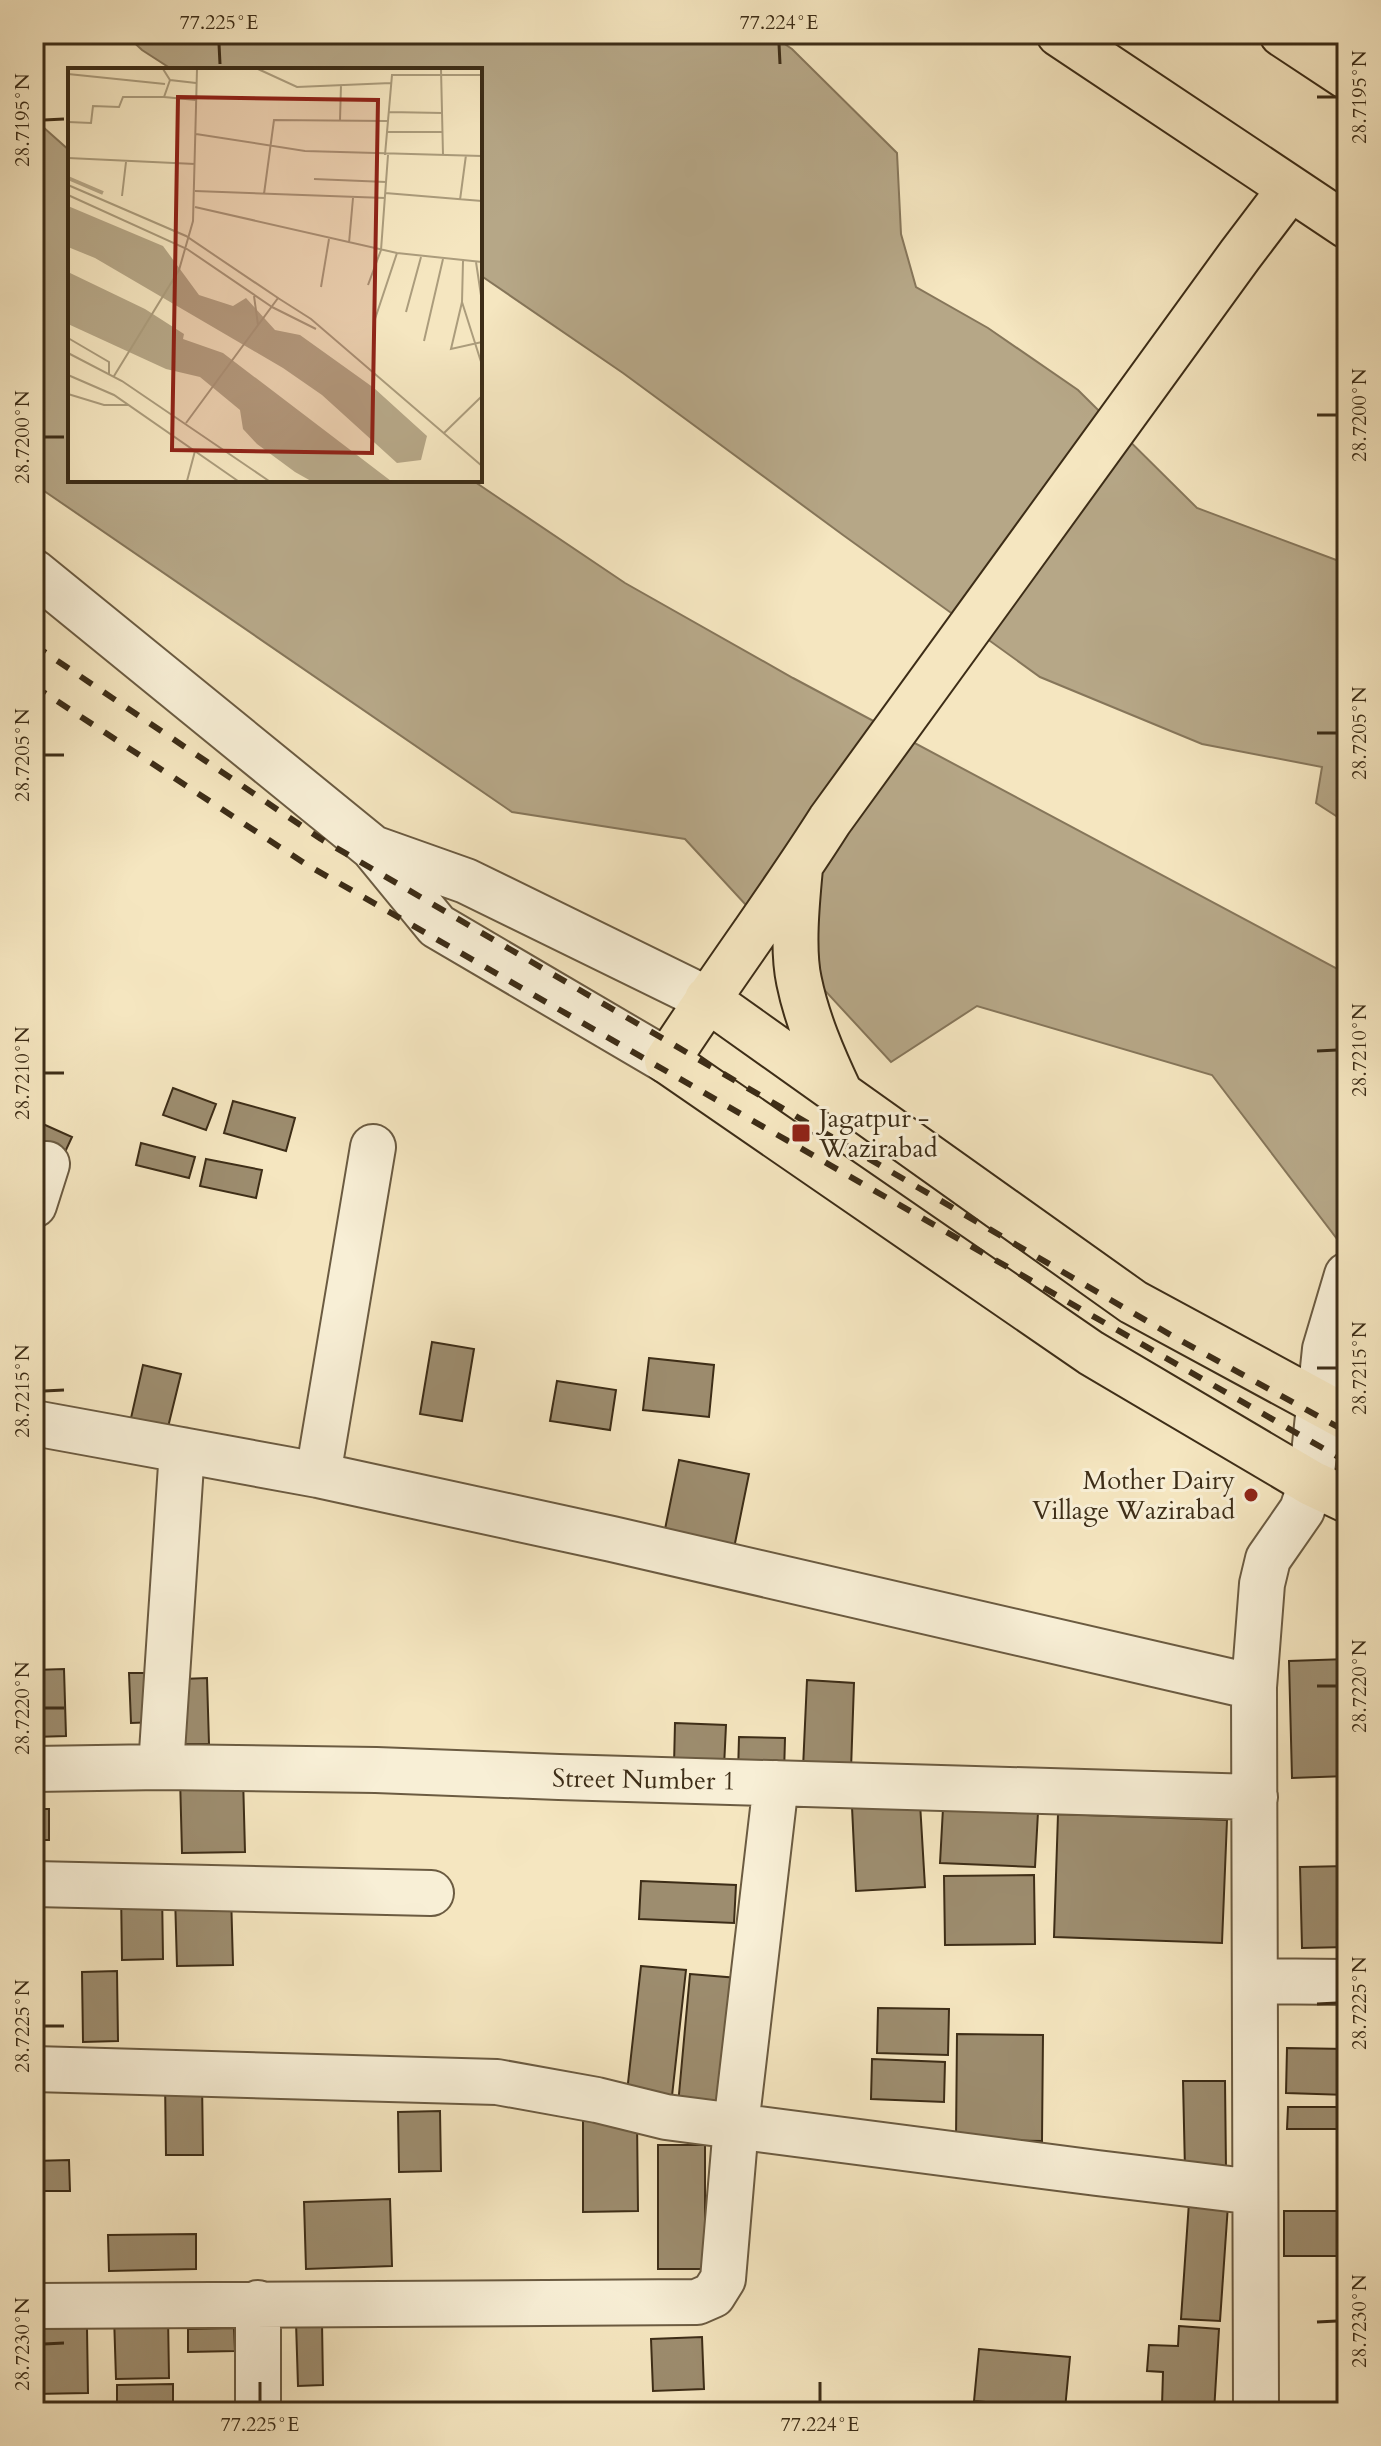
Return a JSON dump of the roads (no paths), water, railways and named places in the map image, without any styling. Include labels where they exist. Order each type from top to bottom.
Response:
[{"type":"main road","points":[[1059,34],[1347,226]]},
{"type":"main road","points":[[1282,34],[1347,77]]},
{"type":"main road","points":[[1290,189],[830,820],[667,1061],[1091,1353],[1329,1492]]},
{"type":"main road","points":[[800,868],[796,912],[798,978],[818,1047],[840,1093]]},
{"type":"main road","points":[[707,999],[1133,1302],[1333,1411]]},
{"type":"street","points":[[34,572],[373,848],[437,926],[667,1061]]},
{"type":"street","points":[[373,848],[466,881],[707,999]]},
{"type":"street","points":[[318,1475],[373,1147]]},
{"type":"street","points":[[34,1205],[47,1164]]},
{"type":"street","points":[[1256,2412],[1254,1687],[1259,1607],[1268,1559],[1302,1510],[1329,1492],[1333,1411],[1325,1349],[1347,1275]]},
{"type":"street","points":[[34,1423],[318,1475],[864,1595],[1254,1687]]},
{"type":"street","points":[[161,1767],[182,1450]]},
{"type":"street","name":"Street Number 1","points":[[34,1769],[376,1770],[1255,1797]]},
{"type":"street","points":[[34,2306],[697,2302],[713,2295],[723,2279],[736,2126],[776,1783]]},
{"type":"street","points":[[34,1884],[431,1893]]},
{"type":"street","points":[[1256,1981],[1347,1982]]},
{"type":"street","points":[[34,2069],[497,2082],[597,2100],[666,2117],[1255,2192]]},
{"type":"street","points":[[258,2303],[258,2412]]},
{"type":"railway","points":[[34,645],[321,839],[1176,1338],[1347,1432]]},
{"type":"railway","points":[[34,686],[304,863],[1347,1462]]},
{"type":"place","name":"Jagatpur - Wazirabad","points":[[801,1133]]},
{"type":"place","name":"Mother Dairy Village Wazirabad","points":[[1251,1495]]}]
